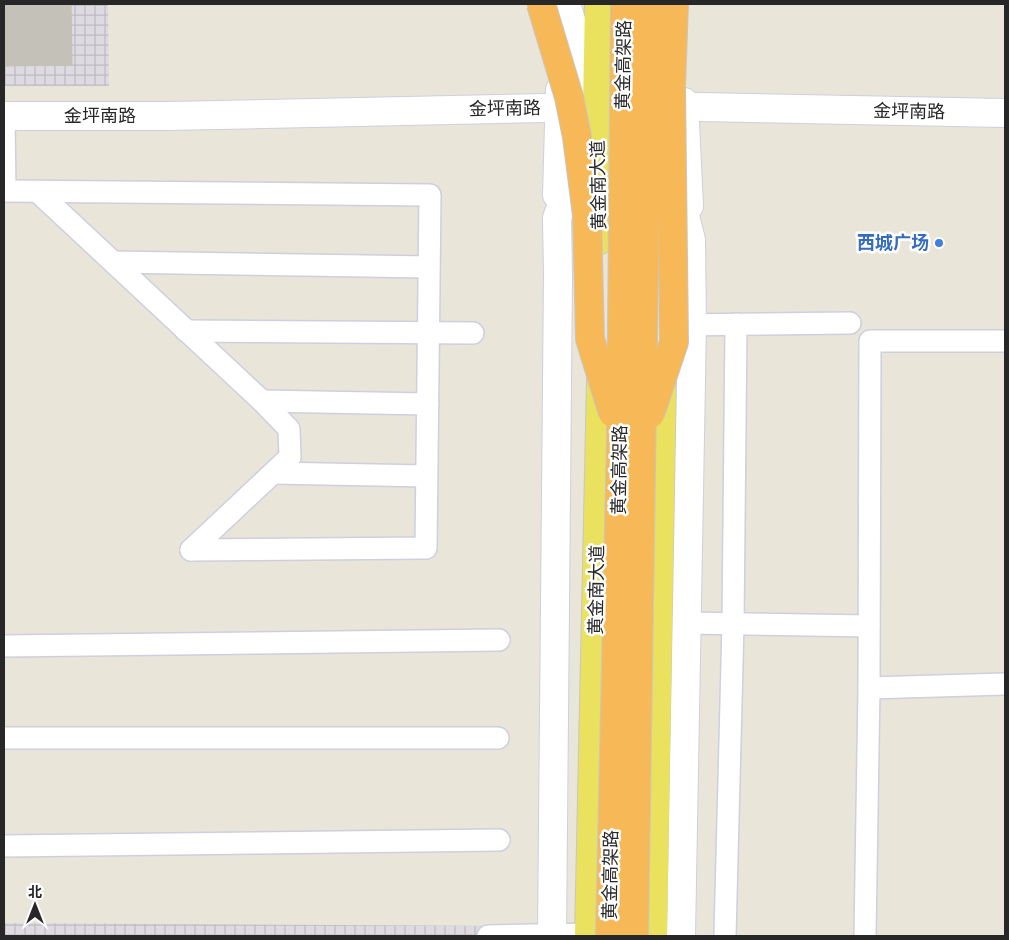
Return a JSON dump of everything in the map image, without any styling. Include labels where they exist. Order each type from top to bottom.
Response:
[{"type":"highway","points":[[541,4],[566,88],[578,137],[587,215],[590,339],[631,439]]},
{"type":"highway","name":"黄金高架路","points":[[625,4],[631,439],[634,936]]},
{"type":"highway","name":"黄金高架路","points":[[596,936],[631,439],[648,4]]},
{"type":"highway","points":[[631,439],[674,342],[671,87],[674,4]]},
{"type":"main road","name":"黄金南大道","points":[[596,936],[602,338],[597,106],[600,4]]},
{"type":"main road","points":[[653,936],[663,326],[671,106],[661,4]]},
{"type":"street","points":[[552,936],[557,218],[562,4]]},
{"type":"street","points":[[557,218],[597,106],[566,4]]},
{"type":"street","points":[[681,936],[692,324],[691,240],[671,106],[683,4]]},
{"type":"street","name":"金坪南路","points":[[4,116],[168,116],[597,106],[1005,113]]},
{"type":"street","points":[[4,116],[4,191],[430,195],[426,548],[191,550],[290,458],[289,429],[262,401],[38,192]]},
{"type":"street","points":[[113,262],[429,267]]},
{"type":"street","points":[[663,326],[692,324],[850,323]]},
{"type":"street","points":[[725,936],[734,624],[736,324]]},
{"type":"street","points":[[186,331],[473,333]]},
{"type":"street","points":[[865,936],[869,688],[870,341],[1005,341]]},
{"type":"street","points":[[262,401],[428,404]]},
{"type":"street","points":[[274,473],[426,476]]},
{"type":"street","points":[[687,623],[869,626]]},
{"type":"street","points":[[4,646],[498,640]]},
{"type":"street","points":[[869,688],[1005,684]]},
{"type":"street","points":[[4,738],[498,738]]},
{"type":"street","points":[[4,846],[499,840]]},
{"type":"street","points":[[488,936],[596,936]]},
{"type":"shaded area","points":[[4,4],[108,4],[109,86],[4,86]]},
{"type":"shaded area","points":[[4,923],[517,926],[517,936],[4,936]]},
{"type":"building","points":[[4,4],[71,4],[72,65],[4,66]]},
{"type":"place","name":"西城广场","points":[[939,243]]}]
